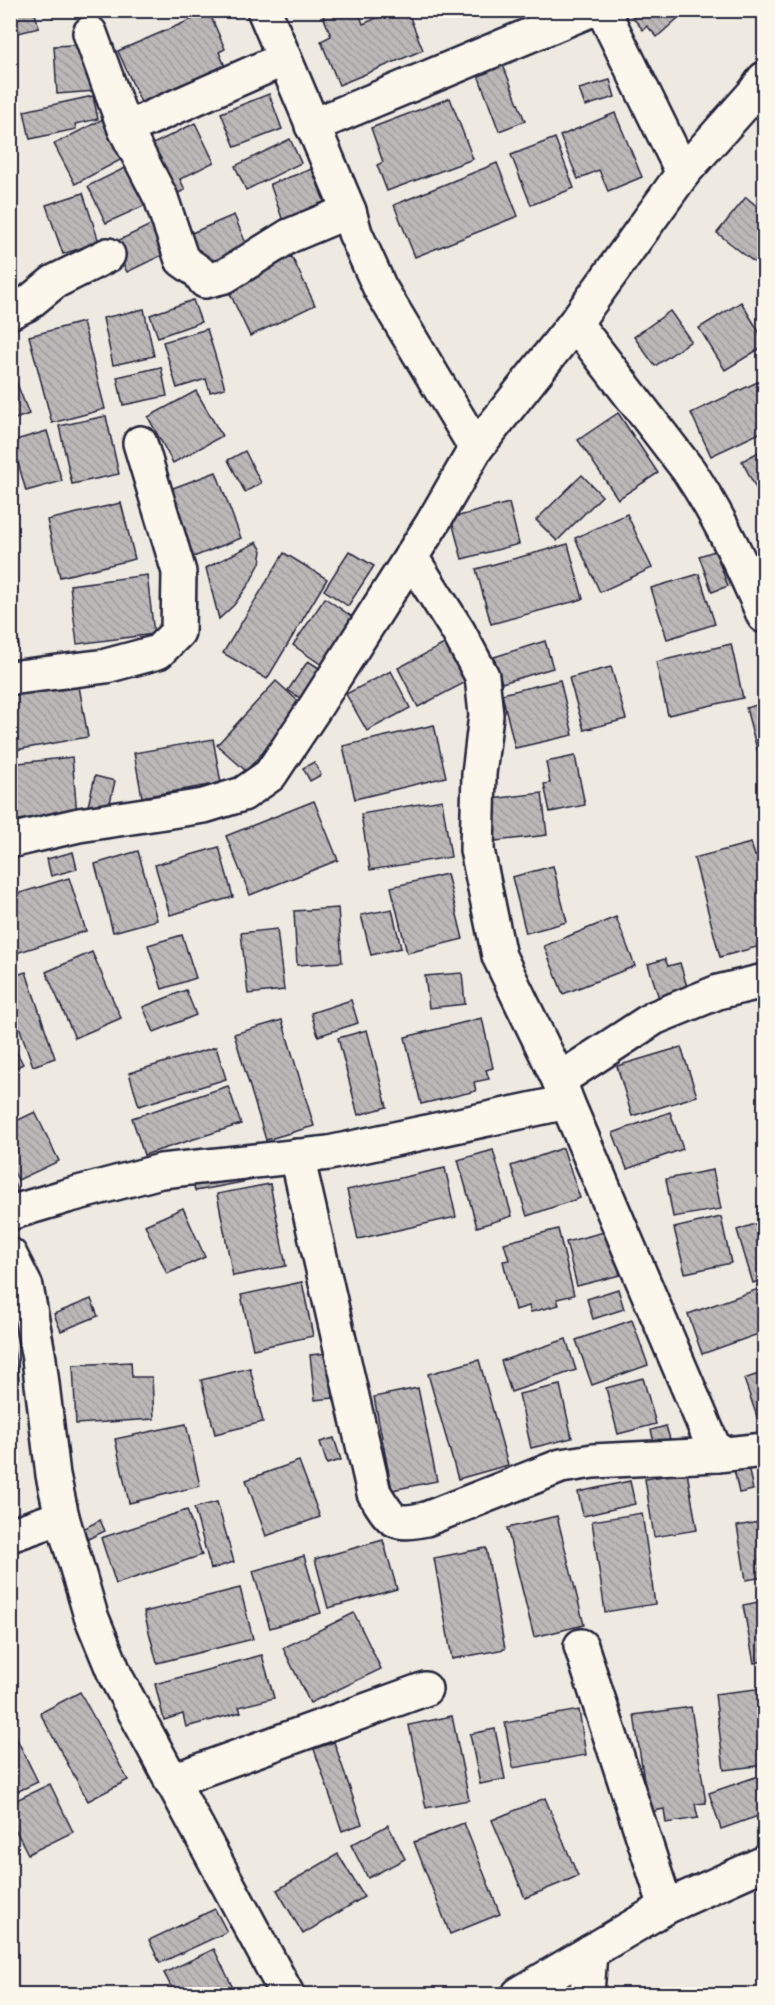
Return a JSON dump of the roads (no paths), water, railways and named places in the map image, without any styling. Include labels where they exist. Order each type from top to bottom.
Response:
[{"type":"street","points":[[264,10],[349,211],[355,233],[380,288],[476,447]]},
{"type":"street","points":[[312,126],[590,10]]},
{"type":"street","points":[[603,10],[682,172]]},
{"type":"street","points":[[90,33],[124,129],[161,198],[182,260],[199,272],[206,282],[225,276],[289,236],[349,211]]},
{"type":"street","points":[[124,129],[284,59]]},
{"type":"street","points":[[10,841],[79,825],[204,806],[243,794],[270,775],[411,557],[476,447],[575,323],[682,172],[765,80]]},
{"type":"street","points":[[10,312],[27,304],[54,282],[108,255]]},
{"type":"street","points":[[575,323],[689,471],[721,525],[765,616]]},
{"type":"street","points":[[10,678],[106,666],[158,652],[177,632],[179,572],[140,442]]},
{"type":"street","points":[[411,557],[458,631],[482,676],[486,715],[479,774],[477,850],[499,956],[563,1091],[717,1455]]},
{"type":"street","points":[[10,1213],[161,1171],[357,1147],[563,1091],[654,1018],[718,992],[765,981]]},
{"type":"street","points":[[297,1156],[374,1493],[389,1517],[406,1523],[426,1519],[561,1467],[593,1461],[717,1455],[765,1450]]},
{"type":"street","points":[[10,1255],[26,1287],[39,1359],[53,1475],[62,1517],[91,1616],[116,1677],[287,1995]]},
{"type":"street","points":[[10,1535],[62,1517]]},
{"type":"street","points":[[581,1646],[666,1907]]},
{"type":"street","points":[[171,1781],[425,1689]]},
{"type":"street","points":[[519,1995],[666,1907],[765,1863]]},
{"type":"street","points":[[587,1995],[590,1952]]}]
